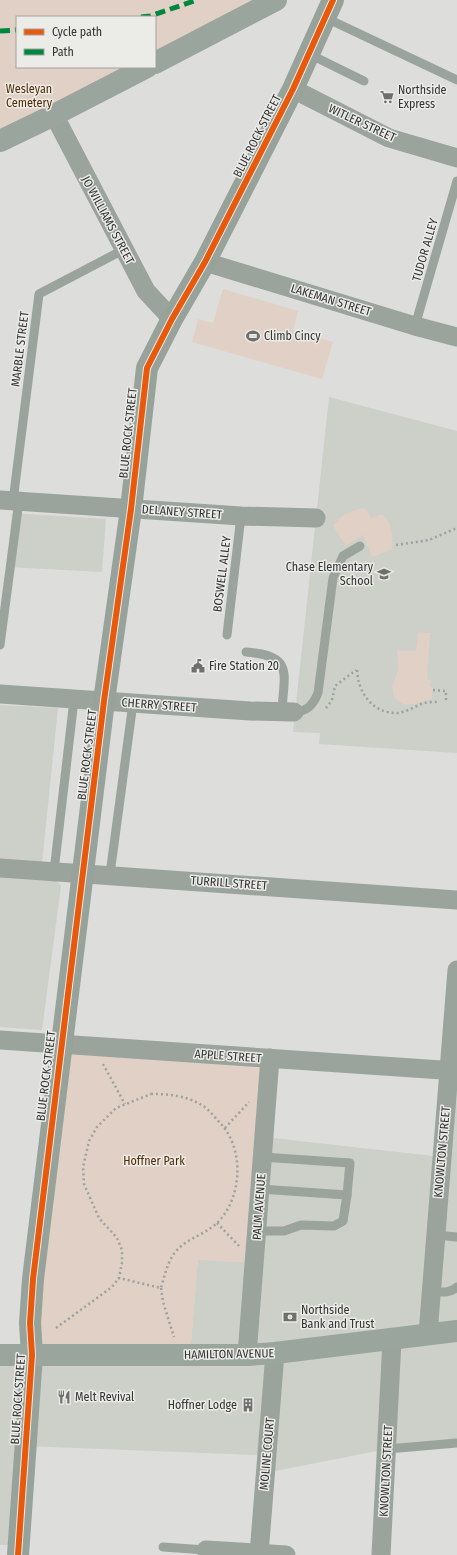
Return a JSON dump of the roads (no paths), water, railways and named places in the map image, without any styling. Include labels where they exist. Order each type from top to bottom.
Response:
[{"type":"main road","points":[[156,62],[276,0]]},
{"type":"main road","points":[[0,141],[145,68]]},
{"type":"main road","name":"HAMILTON AVENUE","points":[[2,1351],[32,1355],[275,1354],[457,1331]]},
{"type":"street","name":"BLUE ROCK STREET","points":[[18,1555],[32,1355],[30,1323],[33,1279],[61,1044],[147,368],[172,318],[205,262],[292,89],[330,9]]},
{"type":"street","name":"WITLER STREET","points":[[292,89],[389,138],[457,158]]},
{"type":"street","name":"JO WILLIAMS STREET","points":[[54,115],[123,250],[146,291],[172,318]]},
{"type":"street","name":"LAKEMAN STREET","points":[[205,262],[415,326],[457,337]]},
{"type":"street","name":"DELANEY STREET","points":[[11,501],[241,516],[316,518]]},
{"type":"street","name":"CHERRY STREET","points":[[0,694],[250,711],[288,711]]},
{"type":"street","name":"TURRILL STREET","points":[[0,868],[84,872],[457,900]]},
{"type":"street","name":"KNOWLTON STREET","points":[[428,1334],[436,1235],[453,1071],[457,970]]},
{"type":"street","name":"APPLE STREET","points":[[0,1040],[453,1071]]},
{"type":"street","name":"PALM AVENUE","points":[[248,1355],[270,1058]]},
{"type":"street","name":"KNOWLTON STREET","points":[[381,1555],[392,1340]]},
{"type":"street","name":"MOLINE COURT","points":[[259,1554],[275,1354]]},
{"type":"street","points":[[206,1550],[286,1555]]},
{"type":"lane","points":[[330,9],[457,80]]},
{"type":"lane","points":[[309,54],[364,81]]},
{"type":"lane","name":"TUDOR ALLEY","points":[[415,326],[457,182]]},
{"type":"lane","name":"MARBLE STREET","points":[[11,501],[39,294],[123,250]]},
{"type":"lane","points":[[0,645],[11,501]]},
{"type":"lane","name":"BOSWELL ALLEY","points":[[227,635],[241,516]]},
{"type":"lane","points":[[246,652],[263,653],[276,658],[282,665],[288,711],[302,711],[310,707],[318,693],[333,578],[343,556],[360,546]]},
{"type":"lane","points":[[54,871],[74,700]]},
{"type":"lane","points":[[110,874],[133,703]]},
{"type":"lane","points":[[257,1231],[284,1231],[301,1226],[334,1226],[343,1221],[350,1163],[262,1157]]},
{"type":"lane","points":[[260,1189],[347,1195]]},
{"type":"lane","points":[[436,1235],[457,1237]]},
{"type":"lane","points":[[431,1291],[447,1292],[454,1290],[457,1287]]},
{"type":"lane","points":[[387,1449],[457,1443]]},
{"type":"lane","points":[[163,1547],[206,1550]]},
{"type":"place","name":"Northside Express","points":[[387,97]]},
{"type":"place","name":"Climb Cincy","points":[[253,336]]},
{"type":"place","name":"Chase Elementary School","points":[[384,574]]},
{"type":"place","name":"Fire Station 20","points":[[198,666]]},
{"type":"place","name":"Northside Bank and Trust","points":[[290,1317]]},
{"type":"place","name":"Melt Revival","points":[[64,1397]]},
{"type":"place","name":"Hoffner Lodge","points":[[248,1405]]},
{"type":"park label","name":"Wesleyan Cemetery","points":[[29,96]]},
{"type":"park label","name":"Hoffner Park","points":[[154,1161]]}]
